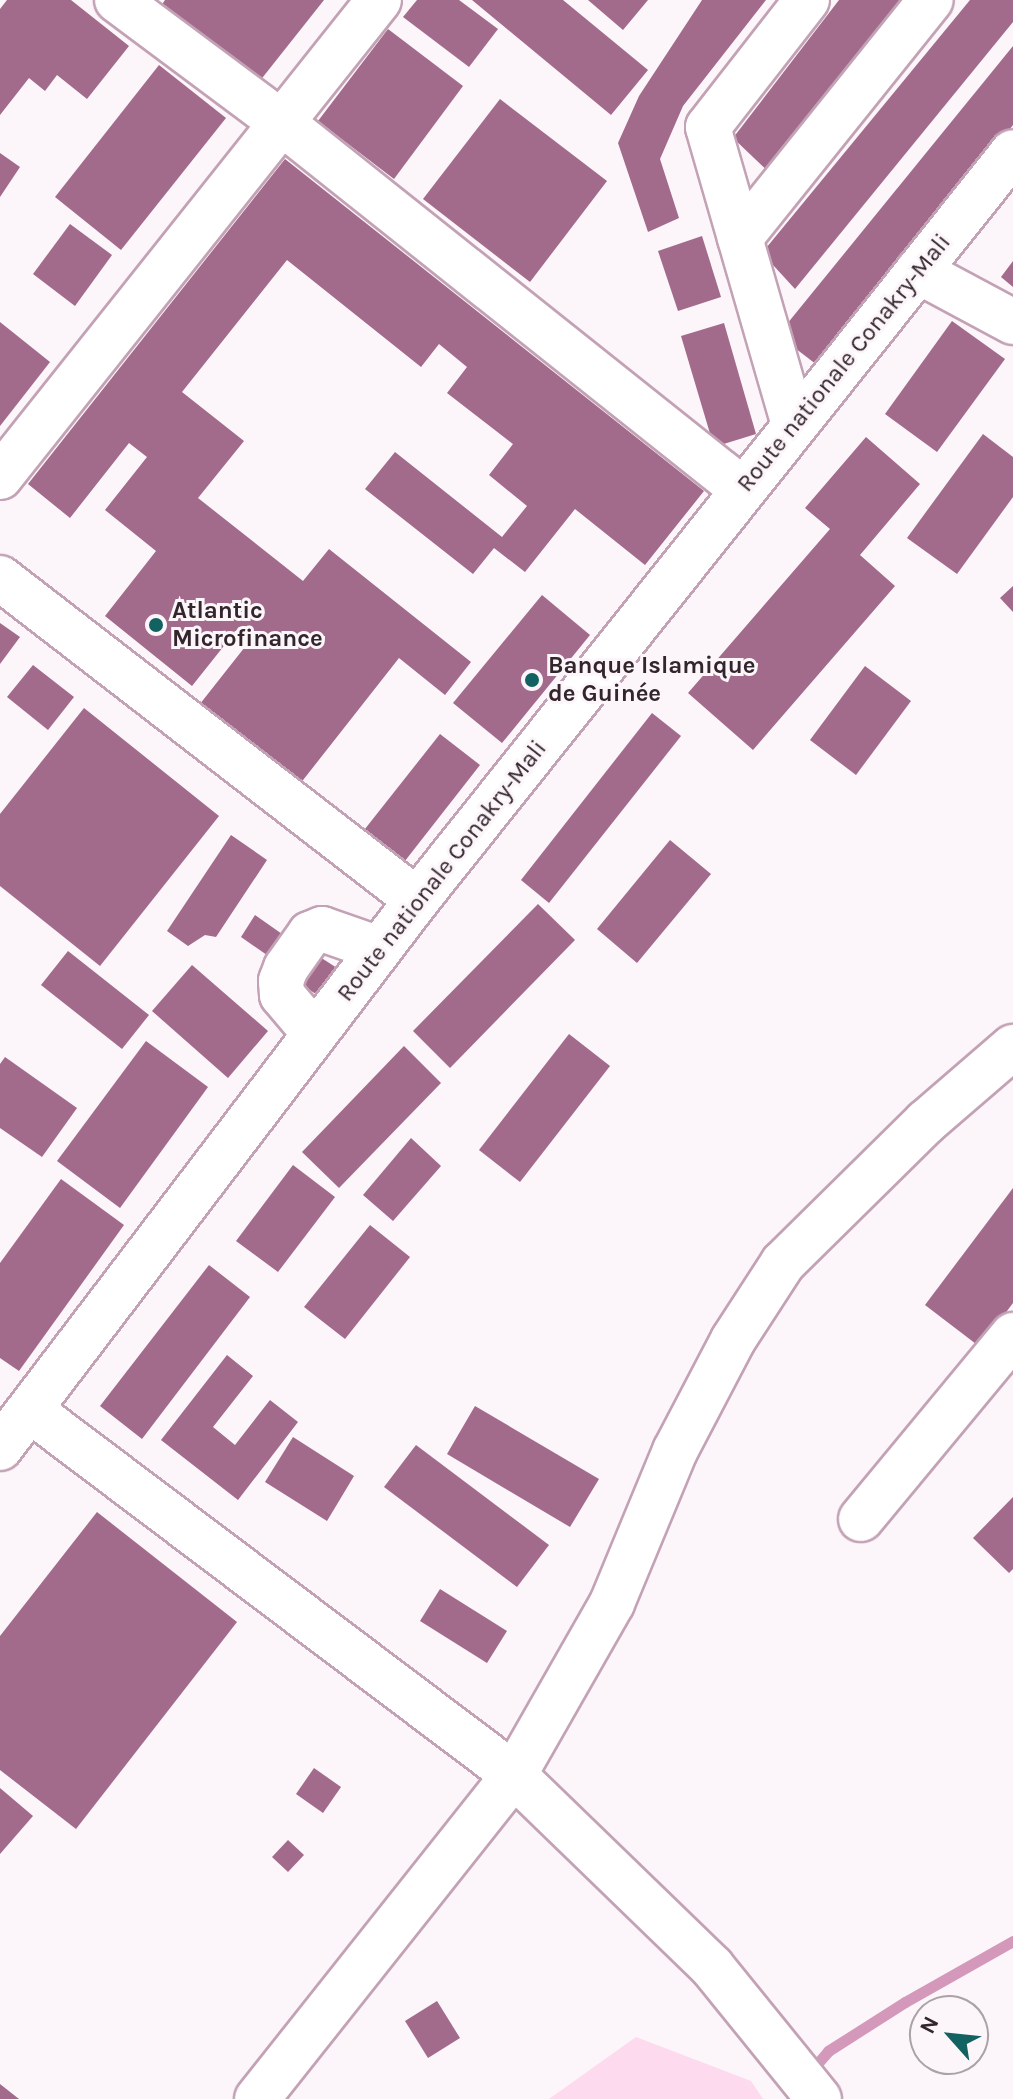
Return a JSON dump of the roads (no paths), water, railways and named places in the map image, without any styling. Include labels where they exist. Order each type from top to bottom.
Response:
[{"type":"main road","points":[[117,0],[282,123],[743,490]]},
{"type":"main road","points":[[0,477],[379,0]]},
{"type":"main road","points":[[794,425],[708,127],[807,0]]},
{"type":"main road","points":[[740,238],[931,0]]},
{"type":"main road","name":"Route nationale Conakry-Mali","points":[[13,1422],[417,900],[1013,152]]},
{"type":"main road","points":[[918,271],[1013,322]]},
{"type":"main road","points":[[0,578],[417,900]]},
{"type":"main road","points":[[315,1034],[282,995],[281,981],[286,968],[310,934],[322,929],[379,949]]},
{"type":"main road","points":[[257,2099],[514,1775],[612,1603],[675,1451],[733,1340],[783,1263],[926,1122],[1013,1047]]},
{"type":"main road","points":[[861,1519],[1013,1335]]},
{"type":"main road","points":[[13,1422],[514,1775],[712,1967],[819,2099]]},
{"type":"waterway","points":[[810,2072],[828,2051],[905,2002],[1013,1941]]},
{"type":"place","name":"Atlantic Microfinance","points":[[156,625]]},
{"type":"place","name":"Banque Islamique de Guinée","points":[[532,680]]}]
